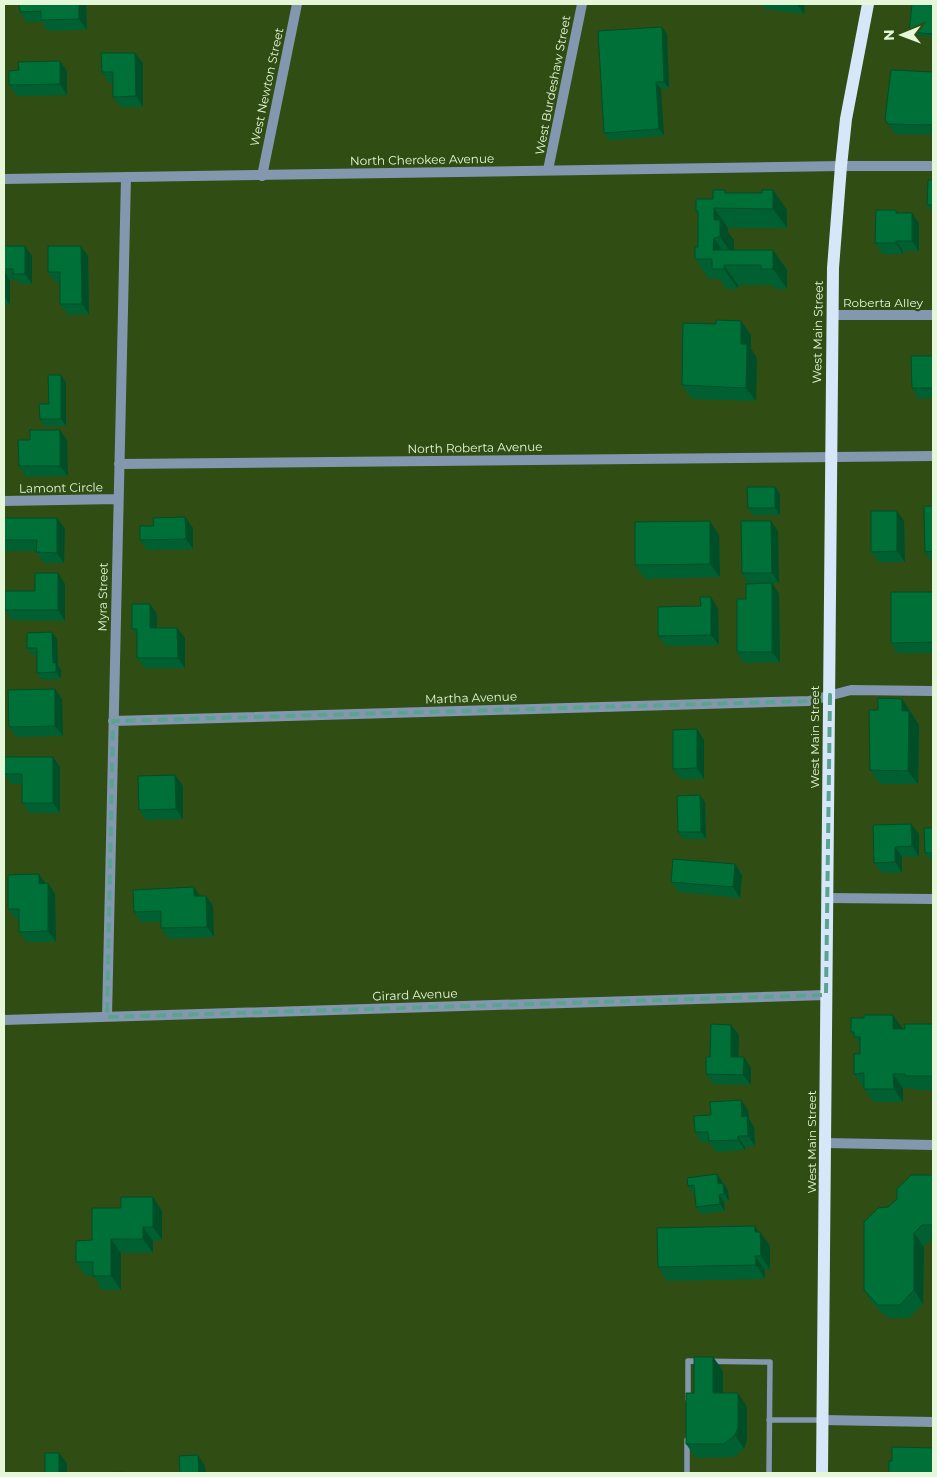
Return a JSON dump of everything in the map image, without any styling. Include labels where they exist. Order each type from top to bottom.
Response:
[{"type":"main road","name":"West Main Street","points":[[822,1473],[833,268],[846,119],[868,4]]},
{"type":"street","name":"West Newton Street","points":[[262,176],[297,4]]},
{"type":"street","name":"West Burdeshaw Street","points":[[548,170],[582,4]]},
{"type":"street","name":"North Cherokee Avenue","points":[[4,179],[933,166]]},
{"type":"street","name":"Myra Street","points":[[107,1017],[126,177]]},
{"type":"street","name":"Roberta Alley","points":[[832,315],[933,315]]},
{"type":"street","name":"North Roberta Avenue","points":[[119,464],[933,456]]},
{"type":"street","name":"Lamont Circle","points":[[4,501],[118,499]]},
{"type":"street","name":"Martha Avenue","points":[[113,721],[809,701],[851,690],[933,691]]},
{"type":"street","points":[[828,898],[933,899]]},
{"type":"street","name":"Girard Avenue","points":[[4,1020],[826,995]]},
{"type":"street","points":[[825,1143],[933,1144]]},
{"type":"street","points":[[823,1420],[933,1422]]},
{"type":"lane","points":[[688,1408],[688,1361],[770,1362],[769,1473]]},
{"type":"lane","points":[[770,1420],[823,1420]]},
{"type":"lane","points":[[687,1436],[687,1473]]},
{"type":"highlighted area","points":[[830,695],[826,995],[107,1017],[113,721],[809,701]]},
{"type":"building","points":[[19,4],[79,4],[79,19],[41,20],[41,11],[20,12]]},
{"type":"building","points":[[912,4],[933,4],[933,34],[909,32]]},
{"type":"building","points":[[662,27],[664,82],[656,82],[659,129],[604,133],[598,31]]},
{"type":"building","points":[[101,53],[135,53],[136,96],[113,97],[113,72],[102,72]]},
{"type":"building","points":[[60,61],[60,84],[9,85],[9,71],[19,70],[18,62]]},
{"type":"building","points":[[891,70],[933,72],[933,125],[888,124],[885,119]]},
{"type":"building","points":[[928,180],[933,180],[933,205],[927,205]]},
{"type":"building","points":[[713,190],[725,190],[725,193],[762,193],[762,190],[773,190],[773,209],[714,208],[714,220],[720,220],[720,237],[714,238],[713,250],[773,250],[773,269],[761,269],[761,265],[724,265],[724,269],[712,269],[712,259],[695,259],[695,247],[698,247],[696,199],[713,199]]},
{"type":"building","points":[[876,210],[896,210],[896,213],[912,213],[912,241],[875,243]]},
{"type":"building","points":[[4,246],[25,246],[25,274],[13,274],[13,269],[4,269]]},
{"type":"building","points":[[48,246],[81,246],[82,304],[60,304],[60,272],[48,272]]},
{"type":"building","points":[[716,320],[741,321],[741,344],[747,344],[746,388],[682,385],[683,323],[716,324]]},
{"type":"building","points":[[911,356],[933,356],[933,388],[912,388]]},
{"type":"building","points":[[48,375],[61,375],[61,419],[40,419],[39,404],[49,404]]},
{"type":"building","points":[[30,430],[60,430],[60,466],[19,466],[18,440],[30,440]]},
{"type":"building","points":[[747,487],[775,487],[775,508],[748,508]]},
{"type":"building","points":[[924,506],[933,506],[933,551],[925,552]]},
{"type":"building","points":[[871,511],[897,511],[897,551],[871,552]]},
{"type":"building","points":[[185,517],[186,539],[140,540],[140,526],[154,526],[153,518]]},
{"type":"building","points":[[4,518],[57,518],[57,553],[36,552],[37,540],[4,540]]},
{"type":"building","points":[[710,521],[710,564],[635,565],[635,522]]},
{"type":"building","points":[[741,521],[771,521],[772,573],[742,573]]},
{"type":"building","points":[[35,573],[58,573],[58,610],[5,610],[5,591],[35,591]]},
{"type":"building","points":[[772,583],[772,652],[737,652],[737,599],[746,599],[746,584]]},
{"type":"building","points":[[891,592],[933,592],[933,642],[891,643]]},
{"type":"building","points":[[700,597],[711,597],[711,635],[658,636],[658,607],[701,606]]},
{"type":"building","points":[[132,604],[150,604],[150,628],[177,628],[178,658],[137,658],[137,629],[132,629]]},
{"type":"building","points":[[52,632],[53,663],[56,663],[56,672],[37,673],[37,648],[27,648],[27,633]]},
{"type":"building","points":[[55,689],[55,726],[9,727],[8,690]]},
{"type":"building","points":[[878,698],[902,699],[902,711],[909,711],[908,771],[870,770],[869,710],[878,710]]},
{"type":"building","points":[[697,729],[697,768],[673,769],[673,730]]},
{"type":"building","points":[[4,757],[53,757],[53,803],[22,803],[22,774],[4,774]]},
{"type":"building","points":[[175,775],[176,809],[139,810],[138,776]]},
{"type":"building","points":[[700,795],[701,832],[678,832],[677,796]]},
{"type":"building","points":[[911,824],[912,846],[895,847],[895,862],[874,863],[873,825]]},
{"type":"building","points":[[924,828],[933,828],[933,853],[925,853]]},
{"type":"building","points":[[673,859],[735,864],[733,887],[671,882]]},
{"type":"building","points":[[39,874],[39,884],[48,883],[48,931],[19,932],[19,909],[8,909],[8,875]]},
{"type":"building","points":[[194,887],[194,896],[206,896],[207,927],[161,928],[161,911],[134,912],[133,890]]},
{"type":"building","points":[[864,1015],[893,1015],[893,1029],[905,1029],[905,1024],[933,1024],[933,1076],[893,1074],[894,1089],[864,1089],[864,1073],[854,1074],[854,1054],[860,1054],[860,1037],[854,1037],[854,1032],[851,1032],[851,1018],[864,1018]]},
{"type":"building","points":[[711,1024],[731,1025],[731,1057],[744,1057],[743,1075],[706,1074],[706,1057],[710,1057]]},
{"type":"building","points":[[741,1100],[742,1117],[747,1116],[748,1136],[738,1136],[738,1140],[709,1141],[708,1132],[695,1132],[694,1116],[711,1115],[710,1102]]},
{"type":"building","points":[[717,1174],[718,1184],[723,1183],[724,1194],[719,1195],[720,1204],[696,1207],[694,1185],[688,1186],[687,1178]]},
{"type":"building","points":[[911,1175],[933,1175],[933,1225],[922,1225],[914,1233],[914,1290],[900,1305],[878,1305],[864,1290],[864,1222],[878,1208],[888,1207],[897,1199],[897,1189]]},
{"type":"building","points":[[121,1197],[153,1197],[153,1227],[143,1227],[143,1239],[111,1239],[111,1276],[93,1276],[93,1262],[76,1262],[76,1241],[92,1240],[92,1208],[121,1208]]},
{"type":"building","points":[[755,1226],[755,1232],[760,1232],[761,1256],[755,1256],[756,1265],[658,1267],[657,1228]]},
{"type":"building","points":[[694,1357],[713,1357],[713,1393],[738,1393],[738,1427],[735,1435],[724,1444],[686,1444],[686,1393],[694,1393]]},
{"type":"building","points":[[892,1447],[933,1448],[933,1473],[889,1473],[889,1461],[892,1461]]},
{"type":"building","points":[[45,1453],[59,1453],[59,1473],[45,1473]]},
{"type":"building","points":[[198,1455],[199,1473],[180,1473],[179,1456]]}]
